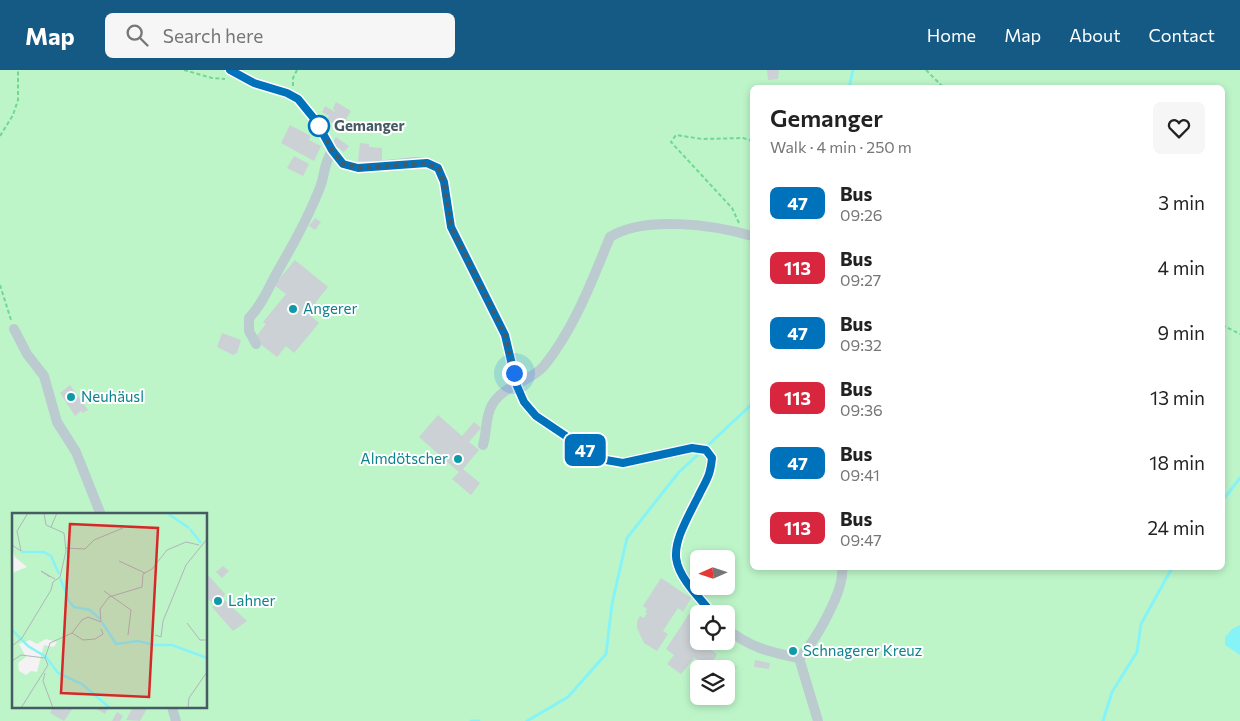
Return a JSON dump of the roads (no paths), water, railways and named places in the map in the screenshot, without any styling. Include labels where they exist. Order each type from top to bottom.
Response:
[{"type":"street","points":[[233,72],[298,99],[316,121],[332,150],[343,164],[358,168],[415,162],[427,163],[438,168],[444,182],[451,227],[505,335],[517,386],[524,402],[536,416],[600,459],[623,463],[701,449],[712,458],[710,477],[676,540],[675,562],[705,605]]},
{"type":"street","points":[[256,344],[249,331],[249,318],[258,309],[293,245],[317,196],[322,182],[324,163],[332,150]]},
{"type":"street","points":[[483,445],[487,432],[487,418],[493,403],[511,388],[517,386],[542,368],[557,348],[580,306],[610,237],[620,230],[669,223],[733,231],[750,235]]},
{"type":"street","points":[[14,329],[27,354],[44,376],[58,422],[76,452],[100,513]]},
{"type":"street","points":[[799,658],[808,649],[838,592],[843,575],[842,570]]},
{"type":"street","points":[[735,636],[757,648],[799,658]]},
{"type":"street","points":[[799,658],[818,721]]},
{"type":"street","points":[[172,708],[176,721]]},
{"type":"water","points":[[1240,625],[1240,655],[1225,645],[1225,637],[1232,629]]},
{"type":"waterway","points":[[850,85],[853,70]]},
{"type":"waterway","points":[[705,448],[750,406]]},
{"type":"waterway","points":[[527,721],[568,697],[606,654],[612,604],[627,538],[679,472],[701,452]]},
{"type":"waterway","points":[[1225,497],[1240,478]]},
{"type":"waterway","points":[[1103,721],[1112,692],[1137,652],[1141,624],[1171,570]]},
{"type":"waterway","points":[[471,721],[479,721]]},
{"type":"place","name":"Gemanger","points":[[319,126]]},
{"type":"place","name":"Angerer","points":[[293,309]]},
{"type":"place","name":"Neuhäusl","points":[[71,397]]},
{"type":"place","name":"Almdötscher","points":[[458,459]]},
{"type":"place","name":"Lahner","points":[[218,601]]},
{"type":"place","name":"Schnagerer Kreuz","points":[[793,651]]}]
